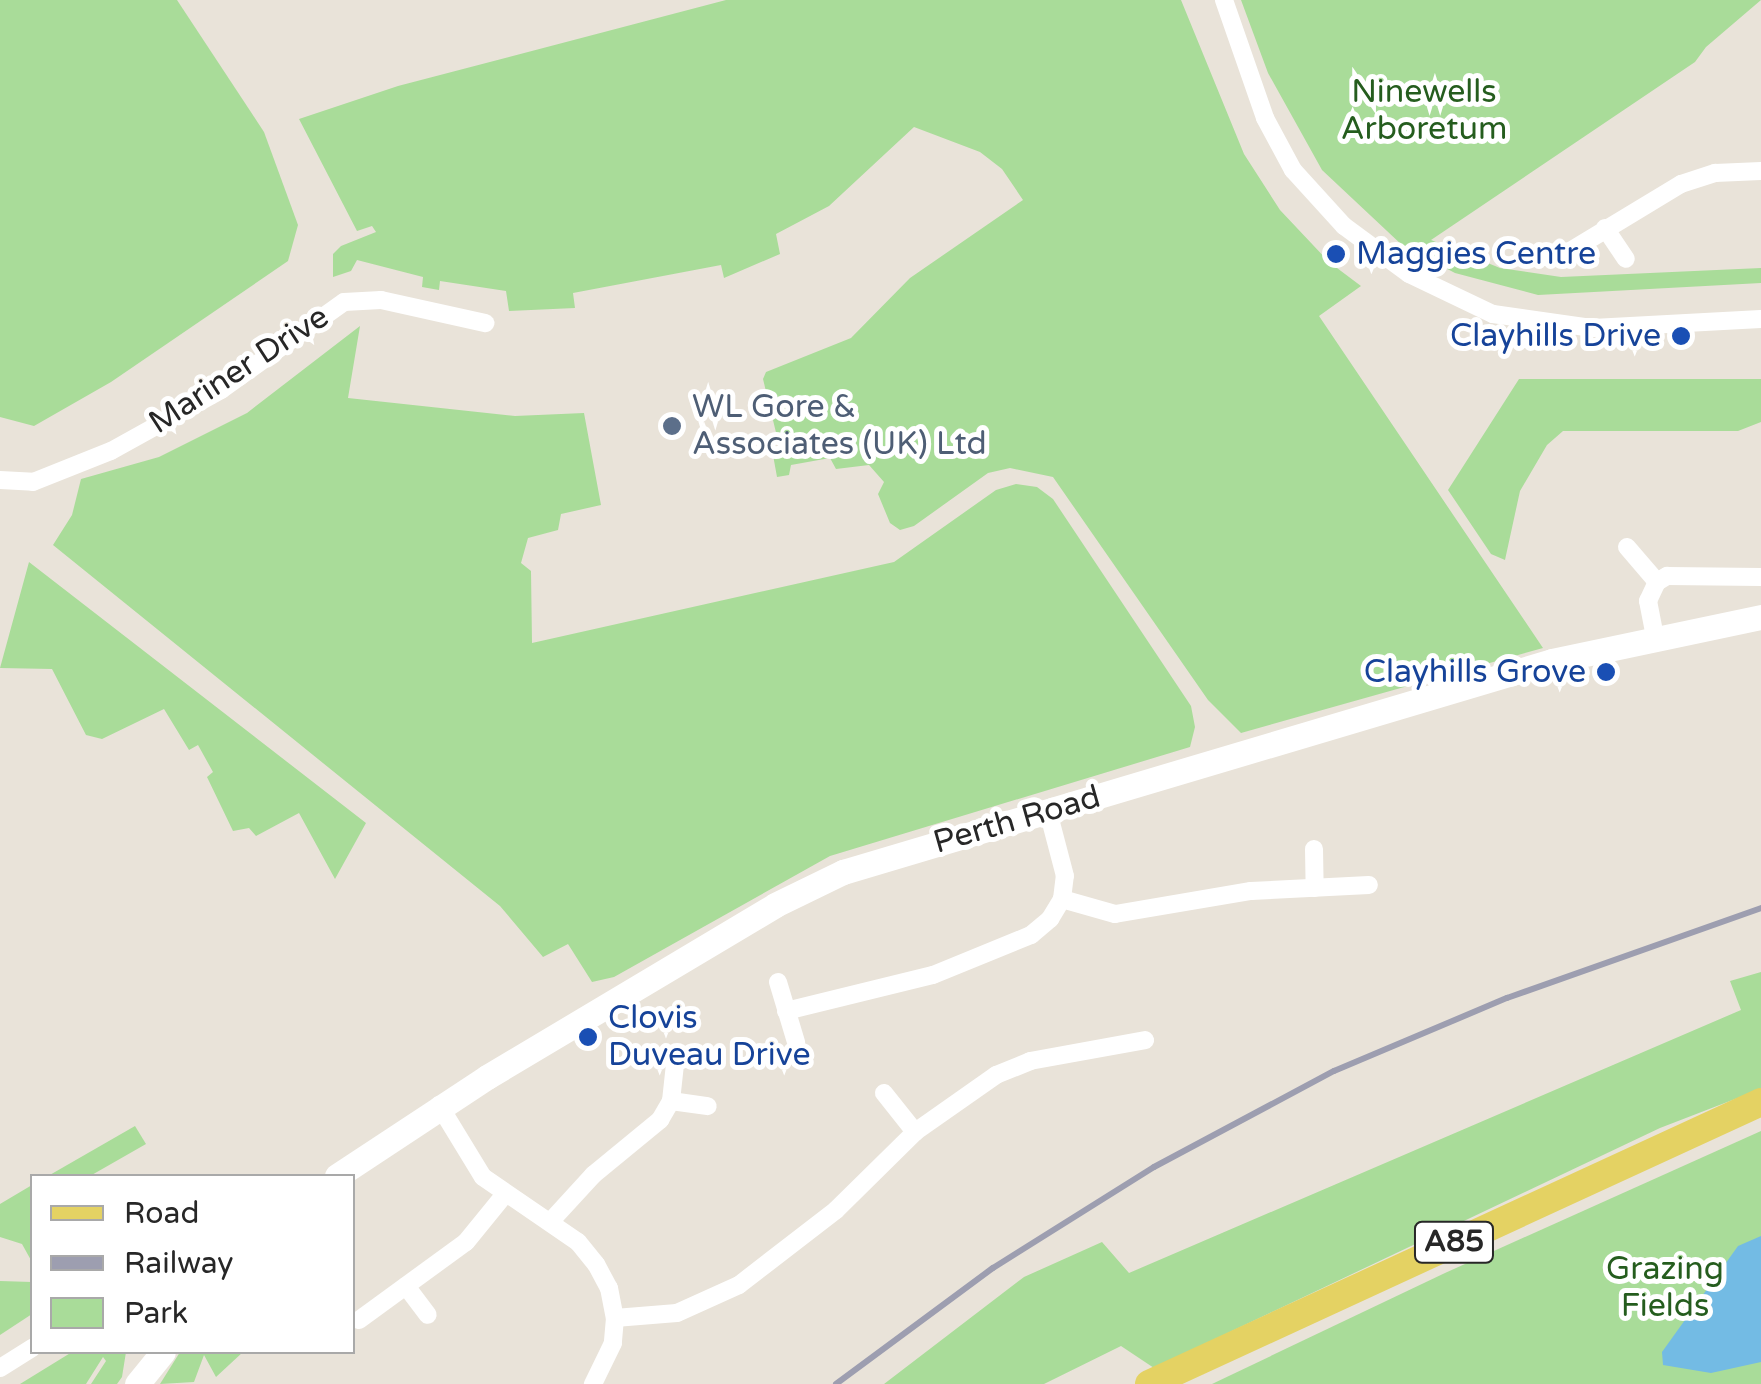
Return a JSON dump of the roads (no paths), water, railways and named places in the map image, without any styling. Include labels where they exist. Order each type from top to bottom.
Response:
[{"type":"main road","name":"A85","points":[[1149,1384],[1761,1102]]},
{"type":"street","points":[[1224,0],[1265,118],[1293,170],[1344,226],[1410,274],[1493,314],[1593,328],[1761,319]]},
{"type":"street","points":[[1567,253],[1681,184],[1715,173],[1761,171]]},
{"type":"street","points":[[1605,228],[1626,259]]},
{"type":"street","name":"Mariner Drive","points":[[0,480],[33,482],[111,451],[220,390],[344,302],[381,300],[485,323]]},
{"type":"street","points":[[1627,548],[1657,582]]},
{"type":"street","points":[[1656,642],[1648,601],[1657,582],[1667,576],[1761,576]]},
{"type":"street","name":"Perth Road","points":[[340,1174],[439,1105],[792,897],[843,872],[1552,661],[1656,642],[1761,616]]},
{"type":"street","points":[[786,1010],[933,975],[1031,935],[1050,920],[1062,900],[1065,876],[1048,811]]},
{"type":"street","points":[[1314,849],[1315,888]]},
{"type":"street","points":[[1062,900],[1115,914],[1251,891],[1369,884]]},
{"type":"street","points":[[778,982],[796,1042]]},
{"type":"street","points":[[615,1318],[677,1314],[738,1285],[836,1210],[915,1132],[996,1075],[1030,1060],[1145,1040]]},
{"type":"street","points":[[550,1222],[593,1175],[660,1120],[670,1101],[676,1055]]},
{"type":"street","points":[[884,1093],[915,1132]]},
{"type":"street","points":[[670,1101],[708,1106]]},
{"type":"street","points":[[439,1105],[483,1177],[578,1242],[596,1264],[609,1288],[615,1318],[613,1343],[593,1384]]},
{"type":"street","points":[[359,1320],[466,1242],[505,1194]]},
{"type":"street","points":[[406,1286],[428,1315]]},
{"type":"street","points":[[0,1368],[30,1349]]},
{"type":"street","points":[[137,1384],[161,1354]]},
{"type":"water","points":[[1761,1236],[1761,1362],[1711,1373],[1663,1365],[1662,1352],[1738,1246]]},
{"type":"railway","points":[[836,1384],[993,1268],[1154,1167],[1334,1071],[1507,998],[1761,908]]},
{"type":"place","name":"Maggies Centre","points":[[1336,254]]},
{"type":"place","name":"Clayhills Drive","points":[[1681,336]]},
{"type":"place","name":"WL Gore & Associates (UK) Ltd","points":[[672,426]]},
{"type":"place","name":"Clayhills Grove","points":[[1606,672]]},
{"type":"place","name":"Clovis Duveau Drive","points":[[588,1037]]},
{"type":"park label","name":"Ninewells Arboretum","points":[[1424,112]]},
{"type":"park label","name":"Grazing Fields","points":[[1665,1288]]}]
